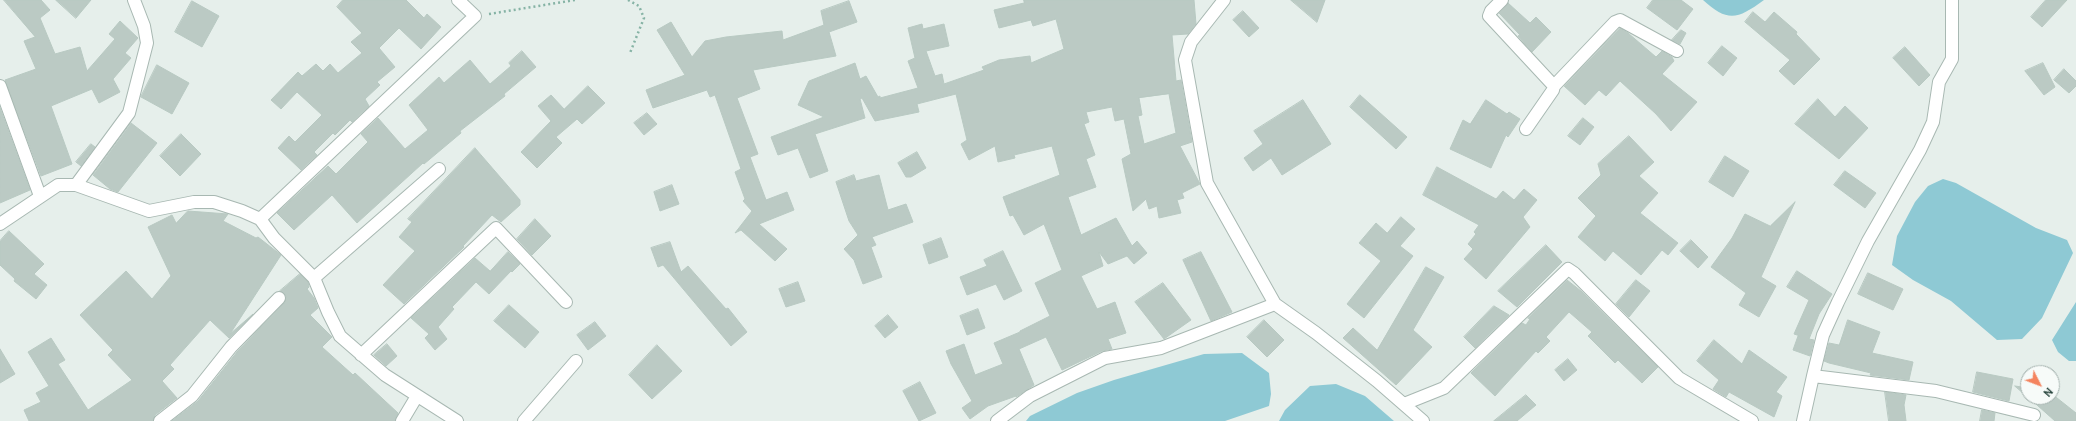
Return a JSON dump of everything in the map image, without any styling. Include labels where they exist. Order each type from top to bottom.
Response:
[{"type":"street","points":[[76,185],[129,114],[146,43],[144,26],[134,0]]},
{"type":"street","points":[[260,219],[475,16],[458,0]]},
{"type":"street","points":[[1224,0],[1191,42],[1185,60],[1207,183],[1275,304],[1316,333],[1423,421]]},
{"type":"street","points":[[1502,0],[1491,11],[1489,16],[1554,86]]},
{"type":"street","points":[[1803,421],[1823,335],[1868,242],[1920,150],[1933,122],[1939,82],[1952,60],[1952,0]]},
{"type":"street","points":[[1526,129],[1553,90],[1554,86],[1615,22],[1620,20],[1677,51]]},
{"type":"street","points":[[0,86],[40,196]]},
{"type":"street","points":[[314,278],[439,169]]},
{"type":"street","points":[[0,224],[22,211],[40,196],[58,185],[76,185],[149,211],[194,202],[214,202],[242,210],[260,219],[274,238],[314,278],[340,336],[385,375],[457,421]]},
{"type":"street","points":[[361,355],[496,228],[566,302]]},
{"type":"street","points":[[1404,404],[1444,388],[1568,269],[1574,273],[1679,378],[1752,421]]},
{"type":"street","points":[[160,421],[192,396],[231,347],[280,298]]},
{"type":"street","points":[[997,421],[1030,396],[1106,358],[1160,348],[1275,304]]},
{"type":"street","points":[[524,421],[576,361]]},
{"type":"street","points":[[1813,376],[1936,391],[2034,415]]},
{"type":"street","points":[[402,421],[417,396]]},
{"type":"path","points":[[475,16],[575,0]]},
{"type":"path","points":[[628,0],[639,6],[644,18],[630,53]]},
{"type":"water","points":[[1703,0],[1764,0],[1747,11],[1733,16],[1719,12]]},
{"type":"water","points":[[1943,179],[1956,183],[2036,228],[2067,240],[2073,253],[2042,318],[2022,339],[1997,340],[1951,301],[1913,280],[1892,265],[1897,236],[1915,202],[1928,186]]},
{"type":"water","points":[[2076,302],[2076,361],[2069,361],[2058,352],[2052,340]]},
{"type":"water","points":[[1242,353],[1269,373],[1271,394],[1269,406],[1225,421],[1026,421],[1030,416],[1077,393],[1114,380],[1204,354]]},
{"type":"water","points":[[1336,384],[1365,396],[1394,421],[1279,421],[1285,410],[1310,386]]},
{"type":"building","points":[[4,0],[41,0],[50,10],[40,18],[55,54],[80,47],[87,71],[115,39],[109,34],[120,21],[138,38],[125,53],[131,58],[113,79],[120,92],[99,103],[92,89],[51,106],[72,164],[41,176],[5,80],[36,69],[24,41],[35,37]]},
{"type":"building","points":[[56,0],[91,0],[76,18]]},
{"type":"building","points":[[343,0],[406,0],[424,18],[427,14],[441,27],[421,49],[399,28],[379,48],[395,67],[377,82],[380,85],[365,99],[369,106],[352,122],[350,120],[335,135],[333,133],[314,152],[317,155],[301,170],[278,148],[289,136],[295,142],[322,115],[297,92],[281,109],[271,100],[298,72],[302,76],[316,64],[323,71],[330,64],[338,73],[362,53],[351,42],[362,33],[337,7]]},
{"type":"building","points":[[1024,0],[1194,0],[1196,24],[1188,34],[1172,35],[1176,81],[1181,80],[1192,142],[1180,146],[1200,184],[1182,193],[1184,198],[1177,200],[1181,213],[1159,218],[1157,206],[1149,209],[1146,199],[1133,211],[1122,159],[1131,154],[1124,119],[1115,121],[1112,107],[1086,112],[1089,122],[1084,124],[1095,155],[1086,159],[1096,187],[1068,197],[1081,235],[1116,218],[1132,246],[1137,241],[1147,253],[1134,264],[1127,256],[1108,264],[1099,252],[1103,266],[1081,276],[1097,309],[1115,302],[1126,333],[1108,339],[1112,349],[1102,351],[1062,370],[1046,337],[1019,349],[1034,385],[1016,397],[988,406],[970,419],[962,408],[972,401],[951,364],[946,351],[964,344],[975,375],[1003,364],[994,343],[1020,332],[1050,316],[1035,283],[1062,270],[1044,224],[1024,235],[1013,215],[1010,216],[1003,197],[1060,175],[1052,146],[1014,155],[1015,158],[998,162],[995,146],[969,160],[961,144],[967,140],[956,94],[917,104],[919,112],[875,121],[862,98],[860,99],[865,118],[815,134],[828,171],[810,178],[798,148],[778,155],[771,137],[824,117],[798,105],[809,81],[855,63],[860,79],[866,76],[880,98],[918,88],[908,61],[915,58],[908,28],[922,24],[923,29],[944,24],[949,46],[926,51],[935,76],[942,74],[944,84],[984,70],[982,67],[999,60],[1030,56],[1031,63],[1064,49],[1056,19],[1033,26],[1031,20],[999,28],[994,10],[1024,3]],"holes":[[[1169,94],[1176,133],[1144,144],[1138,116],[1142,115],[1139,98]]]},
{"type":"building","points":[[1291,0],[1325,0],[1317,22]]},
{"type":"building","points":[[1653,0],[1681,0],[1693,9],[1677,30],[1647,8]]},
{"type":"building","points":[[2046,0],[2067,0],[2042,27],[2031,17]]},
{"type":"building","points":[[192,1],[219,16],[202,47],[175,32]]},
{"type":"building","points":[[849,1],[857,22],[829,32],[836,56],[753,70],[760,89],[737,98],[758,154],[750,157],[766,200],[787,192],[794,210],[759,224],[787,249],[775,261],[741,230],[735,233],[752,211],[743,201],[745,199],[735,172],[741,169],[715,95],[710,97],[707,90],[653,108],[646,90],[685,75],[657,30],[671,22],[692,57],[705,41],[726,37],[782,31],[783,40],[824,25],[821,11]]},
{"type":"building","points":[[1508,3],[1530,23],[1536,17],[1551,32],[1532,52],[1518,36],[1520,35],[1499,13]]},
{"type":"building","points":[[1243,11],[1259,28],[1249,37],[1233,20]]},
{"type":"building","points":[[1753,12],[1765,22],[1774,12],[1797,32],[1796,34],[1820,59],[1794,85],[1779,71],[1790,60],[1745,22]]},
{"type":"building","points":[[1620,28],[1656,57],[1662,51],[1672,57],[1674,61],[1662,74],[1697,102],[1671,131],[1656,114],[1620,81],[1606,96],[1599,90],[1585,105],[1564,86]]},
{"type":"building","points":[[1681,30],[1686,33],[1680,44],[1672,40]]},
{"type":"building","points":[[1722,46],[1737,58],[1723,76],[1708,63]]},
{"type":"building","points":[[1905,47],[1930,75],[1919,86],[1893,58]]},
{"type":"building","points":[[522,51],[536,67],[504,94],[505,96],[460,131],[461,133],[424,164],[423,163],[357,223],[332,195],[294,230],[277,213],[328,166],[336,174],[368,142],[361,134],[378,118],[405,149],[428,130],[409,105],[439,77],[444,83],[470,60],[490,84],[511,66],[509,63]]},
{"type":"building","points":[[2043,63],[2055,87],[2044,95],[2025,71]]},
{"type":"building","points":[[157,65],[189,83],[172,114],[141,97]]},
{"type":"building","points":[[2064,69],[2076,81],[2076,86],[2069,93],[2054,80]]},
{"type":"building","points":[[588,86],[605,103],[582,124],[577,119],[556,137],[562,143],[537,168],[521,152],[551,121],[538,106],[551,95],[564,109]]},
{"type":"building","points":[[1360,95],[1407,137],[1396,149],[1350,107]]},
{"type":"building","points":[[1818,99],[1835,117],[1845,106],[1868,128],[1839,159],[1795,124]]},
{"type":"building","points":[[1303,100],[1331,144],[1282,175],[1271,158],[1253,171],[1244,158],[1263,144],[1254,131]]},
{"type":"building","points":[[1486,100],[1507,114],[1509,112],[1520,119],[1508,137],[1506,135],[1491,168],[1450,149],[1463,120],[1470,124]]},
{"type":"building","points":[[0,108],[30,190],[0,203]]},
{"type":"building","points":[[647,113],[657,124],[644,135],[634,123]]},
{"type":"building","points":[[1583,118],[1594,127],[1580,145],[1568,136]]},
{"type":"building","points":[[131,123],[157,143],[118,192],[110,189],[93,175]]},
{"type":"building","points":[[181,134],[201,154],[180,176],[160,156]]},
{"type":"building","points":[[1629,136],[1654,162],[1639,176],[1658,193],[1640,213],[1678,243],[1668,255],[1662,250],[1641,275],[1613,251],[1605,261],[1578,237],[1596,216],[1578,198],[1601,175],[1598,164]]},
{"type":"building","points":[[91,144],[95,147],[81,166],[76,162]]},
{"type":"building","points":[[475,148],[520,200],[520,205],[501,222],[492,215],[463,246],[464,247],[404,304],[383,285],[415,251],[399,237],[412,222],[408,219]]},
{"type":"building","points":[[917,152],[926,168],[911,177],[906,177],[898,163]]},
{"type":"building","points":[[1725,156],[1749,171],[1733,197],[1709,182]]},
{"type":"building","points":[[1437,167],[1496,199],[1503,191],[1514,200],[1524,189],[1537,200],[1523,217],[1530,227],[1486,279],[1464,259],[1473,249],[1468,244],[1476,234],[1474,232],[1479,225],[1423,195]]},
{"type":"building","points":[[1845,171],[1876,193],[1865,208],[1834,185]]},
{"type":"building","points":[[854,175],[856,181],[879,175],[888,210],[906,204],[913,222],[872,237],[876,245],[871,247],[882,277],[863,284],[854,260],[844,249],[858,235],[849,221],[836,182]]},
{"type":"building","points":[[672,185],[679,204],[660,211],[654,192]]},
{"type":"building","points":[[1795,202],[1761,277],[1776,286],[1759,317],[1739,305],[1746,293],[1711,267],[1732,238],[1745,214],[1770,226]]},
{"type":"building","points":[[188,211],[228,214],[223,221],[256,238],[258,237],[281,255],[230,334],[253,314],[229,338],[210,320],[170,365],[174,369],[162,381],[177,398],[155,415],[153,421],[29,421],[24,410],[41,402],[36,393],[49,386],[28,352],[51,338],[65,360],[58,364],[88,410],[132,380],[108,355],[113,350],[80,315],[126,271],[152,299],[171,276],[148,227],[172,215],[176,223]]},
{"type":"building","points":[[1401,217],[1415,229],[1400,246],[1413,256],[1364,318],[1347,304],[1381,261],[1359,243],[1376,223],[1387,233]]},
{"type":"building","points":[[535,219],[551,236],[532,255],[517,239]]},
{"type":"building","points":[[9,231],[44,264],[34,274],[47,285],[36,299],[14,281],[15,279],[0,265],[0,241]]},
{"type":"building","points":[[941,238],[948,257],[929,264],[923,245]]},
{"type":"building","points":[[1691,240],[1708,257],[1698,268],[1680,251]]},
{"type":"building","points":[[670,242],[681,272],[688,266],[726,309],[728,308],[747,332],[731,346],[663,265],[658,267],[651,248]]},
{"type":"building","points":[[1546,245],[1562,262],[1517,307],[1498,291]]},
{"type":"building","points":[[1003,251],[1022,291],[1004,300],[996,284],[967,295],[960,277],[987,266],[984,260]]},
{"type":"building","points":[[508,252],[520,264],[512,272],[511,271],[489,294],[476,282],[452,307],[454,309],[438,327],[447,339],[435,350],[425,338],[429,334],[411,318],[475,258],[490,271]]},
{"type":"building","points":[[1201,252],[1232,312],[1211,321],[1183,260]]},
{"type":"building","points":[[1426,267],[1444,277],[1413,330],[1432,347],[1396,385],[1343,338],[1353,328],[1377,350]]},
{"type":"building","points":[[1797,271],[1832,294],[1819,314],[1809,339],[1814,340],[1810,356],[1793,350],[1798,336],[1800,336],[1794,334],[1809,300],[1787,287]]},
{"type":"building","points":[[1868,273],[1903,289],[1893,310],[1858,294]]},
{"type":"building","points":[[300,274],[308,282],[309,287],[307,289],[314,298],[318,308],[310,315],[332,337],[322,347],[353,375],[355,373],[398,413],[395,421],[172,421],[198,401],[237,352],[284,303],[286,296],[280,291]]},
{"type":"building","points":[[1567,280],[1581,291],[1658,367],[1642,383],[1618,360],[1615,363],[1588,336],[1592,332],[1569,312],[1546,337],[1550,341],[1538,353],[1536,351],[1495,396],[1471,373],[1522,323],[1526,325],[1530,319],[1528,318]]},
{"type":"building","points":[[1636,280],[1650,291],[1629,317],[1616,304]]},
{"type":"building","points":[[798,282],[805,301],[786,307],[779,289]]},
{"type":"building","points":[[1163,283],[1191,320],[1164,339],[1135,302]]},
{"type":"building","points":[[509,305],[539,332],[525,348],[494,321]]},
{"type":"building","points":[[1494,306],[1509,315],[1475,348],[1464,337]]},
{"type":"building","points":[[978,309],[985,328],[967,335],[960,316]]},
{"type":"building","points":[[888,315],[898,327],[885,338],[875,326]]},
{"type":"building","points":[[1264,320],[1284,340],[1267,357],[1247,337]]},
{"type":"building","points":[[1848,320],[1880,332],[1872,353],[1913,362],[1909,380],[1870,375],[1871,373],[1824,361],[1829,343],[1839,345]]},
{"type":"building","points":[[595,322],[606,336],[588,350],[577,335]]},
{"type":"building","points":[[1714,340],[1742,364],[1749,350],[1787,377],[1776,392],[1782,396],[1774,417],[1729,392],[1726,397],[1713,389],[1719,380],[1697,361]]},
{"type":"building","points":[[387,344],[397,356],[386,366],[374,355]]},
{"type":"building","points":[[657,345],[682,371],[652,399],[629,375]]},
{"type":"building","points":[[0,349],[15,374],[0,383]]},
{"type":"building","points":[[1568,359],[1577,370],[1564,381],[1555,370]]},
{"type":"building","points":[[1977,372],[2013,379],[2009,401],[1973,392]]},
{"type":"building","points":[[920,382],[936,413],[919,421],[903,391]]},
{"type":"building","points":[[1885,392],[1906,395],[1904,405],[1906,421],[1889,421]]},
{"type":"building","points":[[1526,395],[1536,405],[1517,421],[1494,421]]},
{"type":"building","points":[[2060,400],[2076,413],[2076,421],[2055,421],[2037,405],[2060,405]]},
{"type":"building","points":[[1982,410],[1995,413],[1994,421],[1980,421]]}]
